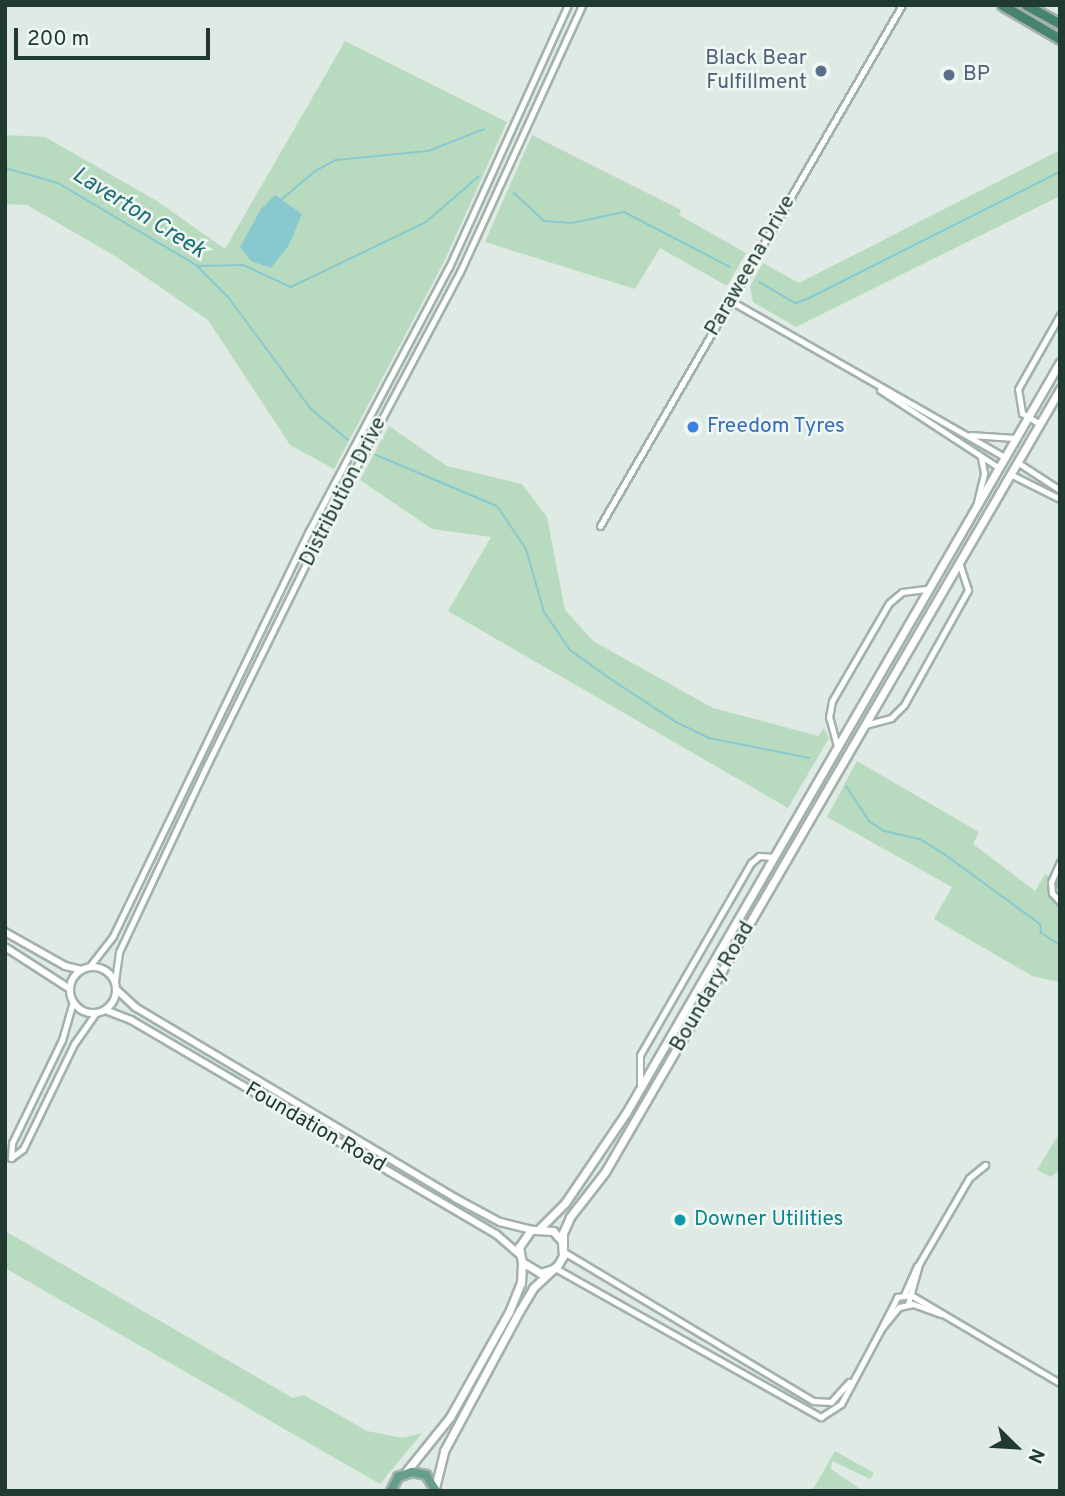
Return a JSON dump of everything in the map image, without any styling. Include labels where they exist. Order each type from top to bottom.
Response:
[{"type":"highway","points":[[1002,5],[1060,39]]},
{"type":"highway","points":[[1026,5],[1060,24]]},
{"type":"main road","name":"Boundary Road","points":[[540,1228],[565,1203],[640,1089],[1060,362]]},
{"type":"main road","name":"Boundary Road","points":[[564,1250],[565,1226],[605,1172],[1060,389]]},
{"type":"main road","points":[[1005,457],[1017,463]]},
{"type":"main road","points":[[999,468],[1010,474]]},
{"type":"main road","points":[[940,570],[959,563]]},
{"type":"main road","points":[[773,857],[785,864]]},
{"type":"main road","points":[[391,1491],[450,1417],[503,1324],[517,1295],[521,1240],[531,1230],[540,1228],[558,1236],[564,1250],[554,1269],[520,1310],[444,1451],[436,1490]]},
{"type":"main road","points":[[521,1258],[540,1272],[554,1269]]},
{"type":"main road","points":[[405,1473],[426,1475],[436,1490]]},
{"type":"street","name":"Distribution Drive","points":[[89,967],[113,936],[293,562],[458,248],[568,5]]},
{"type":"street","name":"Distribution Drive","points":[[115,981],[119,952],[208,763],[338,500],[469,253],[582,5]]},
{"type":"street","name":"Paraweena Drive","points":[[600,526],[902,5]]},
{"type":"street","points":[[517,117],[530,122]]},
{"type":"street","points":[[458,248],[469,253]]},
{"type":"street","points":[[731,301],[872,384],[1005,457]]},
{"type":"street","points":[[428,307],[438,313]]},
{"type":"street","points":[[1040,424],[1027,418],[1018,405],[1018,389],[1060,315]]},
{"type":"street","points":[[872,384],[905,410],[999,468]]},
{"type":"street","points":[[964,433],[1003,440],[1017,437]]},
{"type":"street","points":[[975,508],[984,474],[980,455]]},
{"type":"street","points":[[1017,463],[1060,490]]},
{"type":"street","points":[[1010,474],[1060,499]]},
{"type":"street","points":[[327,496],[338,500]]},
{"type":"street","points":[[293,562],[305,567]]},
{"type":"street","points":[[865,725],[897,714],[911,693],[968,590],[959,563]]},
{"type":"street","points":[[837,746],[829,717],[832,701],[889,603],[902,592],[928,589]]},
{"type":"street","points":[[197,757],[208,763]]},
{"type":"street","points":[[640,1089],[637,1063],[647,1043],[751,863],[759,856],[773,857]]},
{"type":"street","points":[[1060,862],[1051,882],[1052,893],[1060,902]]},
{"type":"street","points":[[1060,878],[1060,884]]},
{"type":"street","points":[[5,932],[65,966],[82,970]]},
{"type":"street","points":[[5,947],[70,989],[73,1002],[62,1040],[12,1143],[11,1158],[23,1149],[74,1044],[96,1013]]},
{"type":"street","points":[[70,989],[82,970],[89,967],[104,970],[115,981],[117,990],[105,1010],[96,1013],[83,1011],[73,1002]]},
{"type":"street","name":"Foundation Road","points":[[117,990],[135,1007],[455,1198],[500,1222],[531,1230]]},
{"type":"street","name":"Foundation Road","points":[[105,1010],[131,1020],[451,1207],[508,1241],[521,1258]]},
{"type":"street","points":[[554,1269],[694,1345],[813,1415],[830,1415],[841,1404],[890,1307],[904,1294],[909,1275],[919,1264],[969,1178],[985,1165]]},
{"type":"street","points":[[451,1207],[455,1198]]},
{"type":"street","points":[[564,1250],[813,1401],[829,1403]]},
{"type":"street","points":[[908,1304],[919,1264]]},
{"type":"street","points":[[904,1294],[912,1295],[1060,1384]]},
{"type":"street","points":[[904,1294],[908,1304]]},
{"type":"street","points":[[881,1329],[899,1307],[908,1304],[941,1314]]},
{"type":"street","points":[[685,1340],[696,1332]]},
{"type":"street","points":[[694,1345],[696,1332]]},
{"type":"street","points":[[830,1415],[829,1403],[854,1376]]},
{"type":"green space","points":[[345,41],[507,122],[444,262],[334,469],[290,445],[208,320],[115,256],[27,205],[5,204],[5,135],[45,137],[157,201],[225,249]]},
{"type":"green space","points":[[532,135],[681,210],[679,215],[746,253],[727,286],[660,248],[635,289],[485,242]]},
{"type":"green space","points":[[1060,150],[1060,196],[796,327],[753,302],[750,286],[763,263],[799,283]]},
{"type":"green space","points":[[389,426],[447,466],[522,484],[547,517],[565,610],[593,641],[713,708],[818,736],[824,728],[829,738],[788,808],[448,611],[491,537],[432,529],[360,480]]},
{"type":"green space","points":[[857,761],[979,832],[973,844],[1035,891],[1045,874],[1049,876],[1051,896],[1060,906],[1060,982],[1032,976],[934,919],[952,887],[827,817]]},
{"type":"green space","points":[[1060,1132],[1060,1170],[1051,1177],[1037,1170]]},
{"type":"green space","points":[[5,1231],[293,1398],[304,1395],[367,1431],[403,1438],[422,1433],[380,1484],[5,1268]]},
{"type":"green space","points":[[835,1451],[874,1473],[870,1479],[832,1461],[831,1469],[863,1491],[812,1491]]},
{"type":"water","points":[[275,195],[302,214],[289,245],[271,268],[251,261],[240,247],[261,209]]},
{"type":"waterway","points":[[282,199],[315,171],[336,160],[428,151],[484,129]]},
{"type":"waterway","name":"Laverton Creek","points":[[5,168],[58,183],[196,265],[228,297],[311,409],[348,440]]},
{"type":"waterway","points":[[759,282],[795,303],[805,300],[1060,172]]},
{"type":"waterway","points":[[198,266],[243,265],[291,287],[426,222],[478,177]]},
{"type":"waterway","points":[[514,193],[544,221],[572,223],[624,212],[730,267]]},
{"type":"waterway","name":"Laverton Creek","points":[[376,455],[497,506],[526,549],[544,612],[570,650],[609,678],[676,722],[709,738],[809,758]]},
{"type":"waterway","name":"Laverton Creek","points":[[846,786],[869,821],[884,831],[920,839],[944,854],[1040,924],[1041,933],[1060,945]]},
{"type":"place","name":"Black Bear Fulfillment","points":[[821,71]]},
{"type":"place","name":"BP","points":[[949,75]]},
{"type":"place","name":"Freedom Tyres","points":[[693,427]]},
{"type":"place","name":"Downer Utilities","points":[[680,1220]]}]
